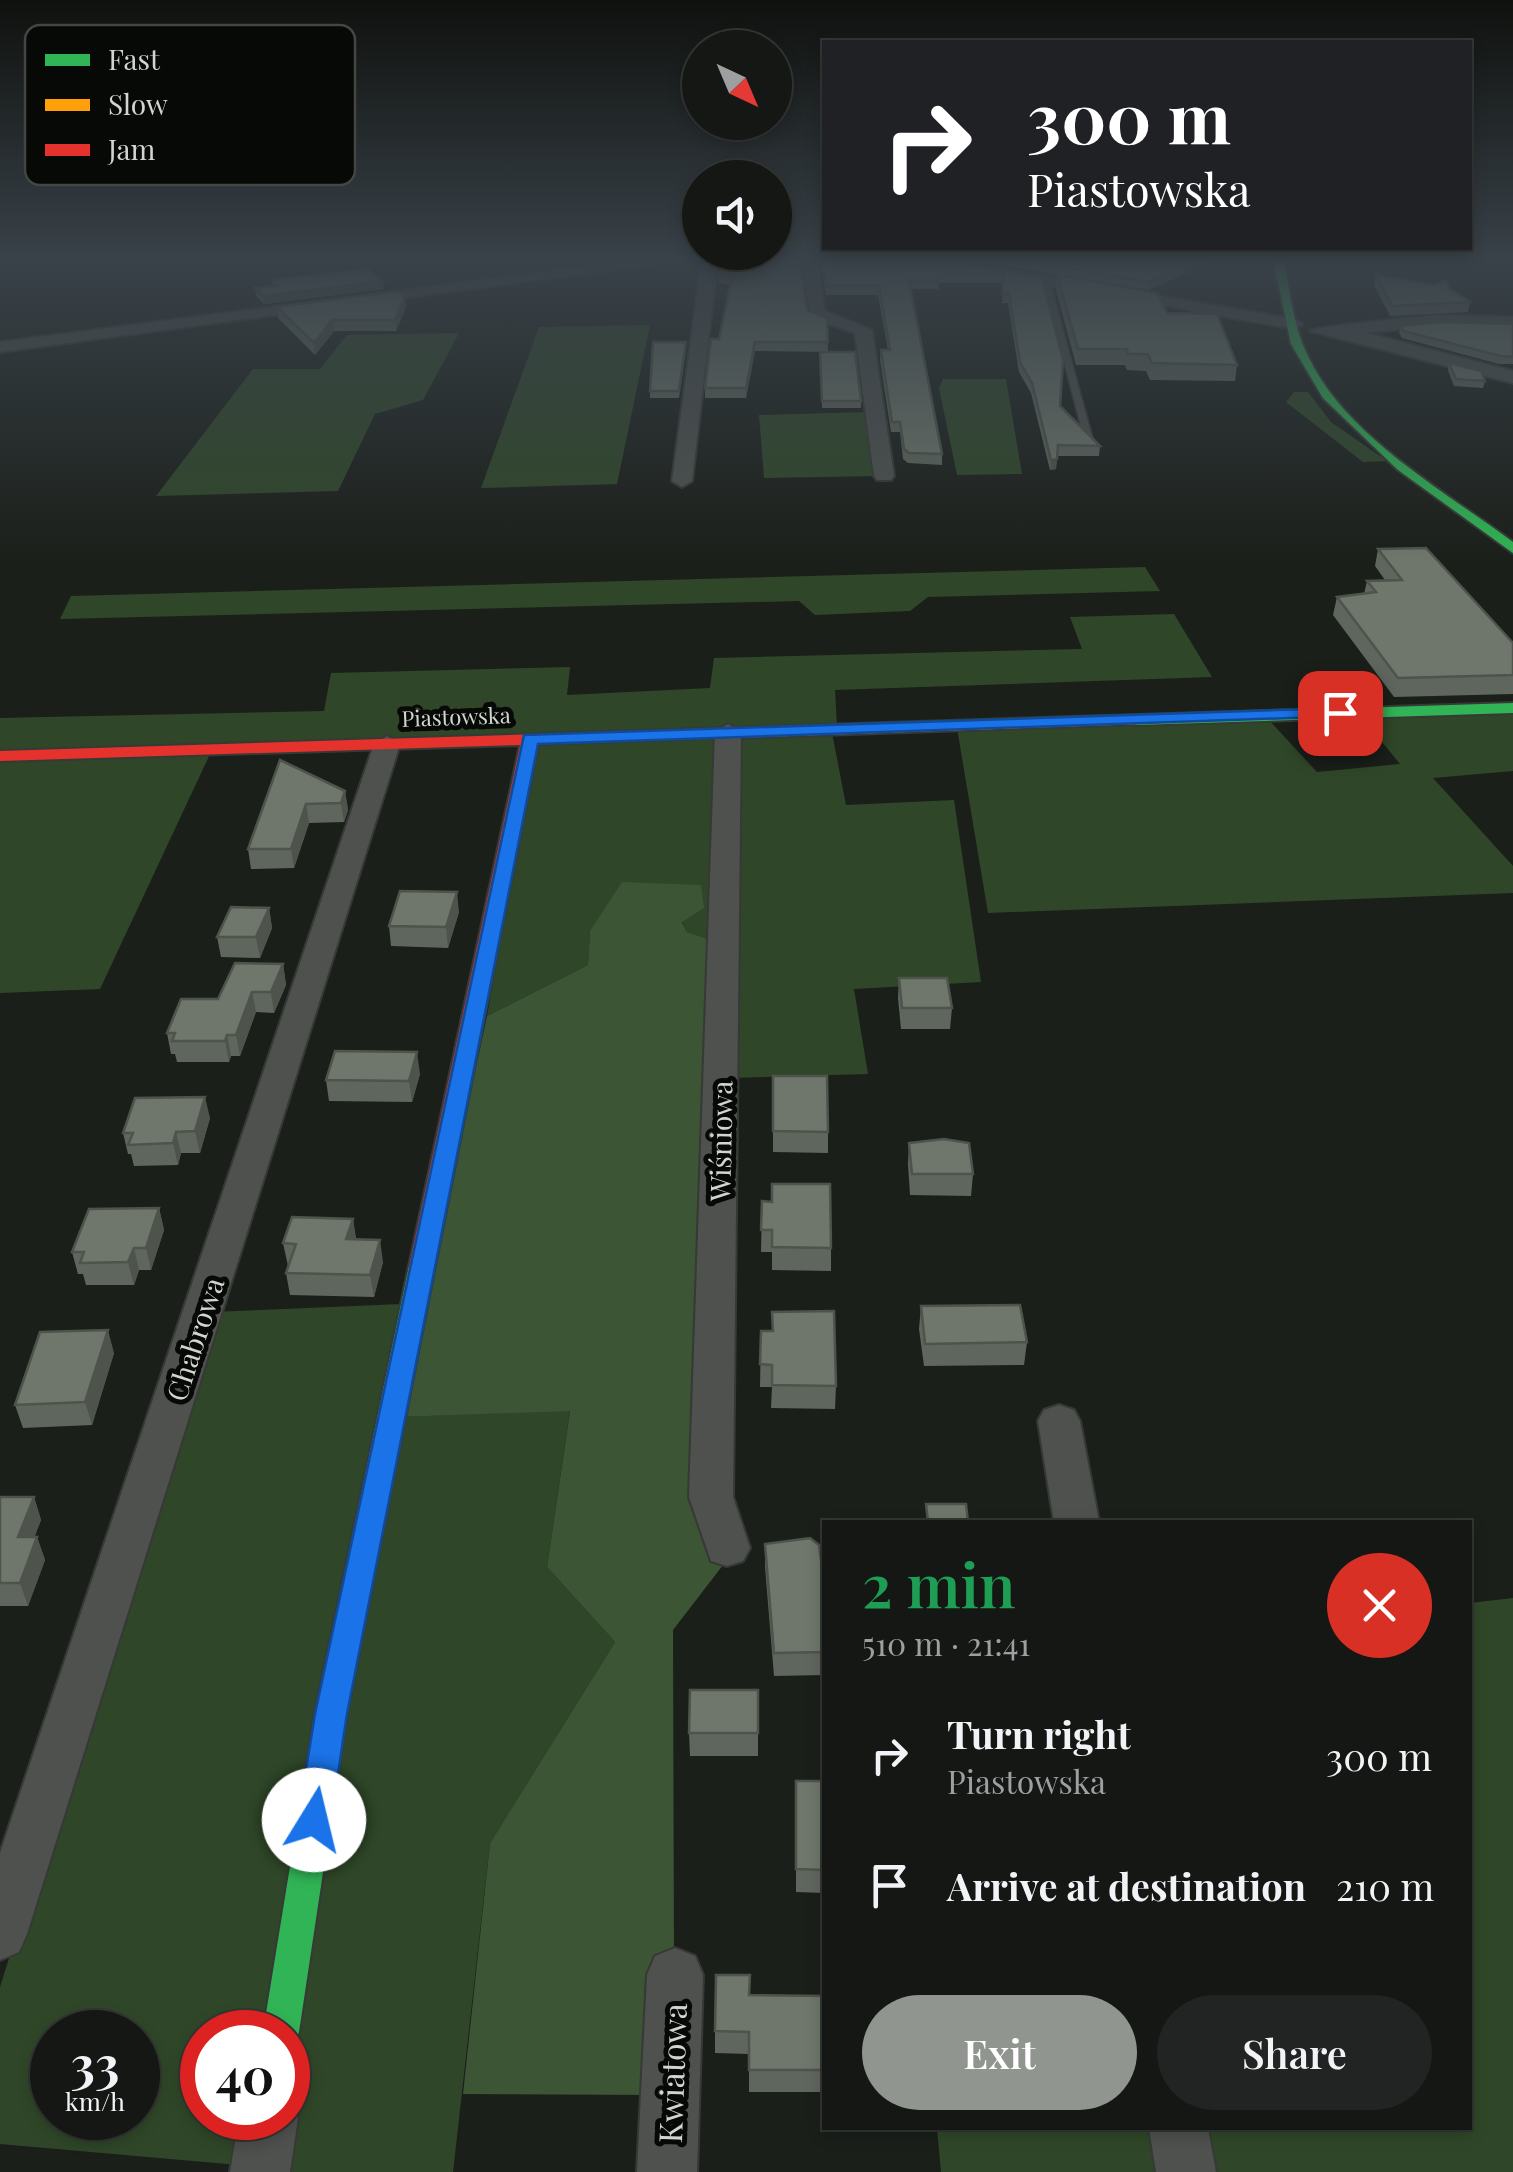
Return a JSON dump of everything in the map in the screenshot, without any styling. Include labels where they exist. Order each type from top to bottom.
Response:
[{"type":"street","points":[[682,481],[697,359]]},
{"type":"street","points":[[868,359],[884,476]]},
{"type":"street","points":[[1304,359],[1329,397],[1513,550]]},
{"type":"street","points":[[1333,359],[1335,373],[1353,395],[1513,524]]},
{"type":"street","points":[[1430,359],[1513,377]]},
{"type":"street","name":"Piastowska","points":[[0,756],[1513,708]]},
{"type":"street","name":"Wiśniowa","points":[[727,1548],[711,1496],[728,732]]},
{"type":"street","points":[[285,2010],[331,1714],[530,739]]},
{"type":"street","name":"Chabrowa","points":[[0,1934],[387,744]]},
{"type":"street","points":[[1058,1421],[1077,1520]]},
{"type":"street","name":"Kwiatowa","points":[[668,2172],[674,1975]]},
{"type":"street","points":[[1179,2130],[1186,2172]]},
{"type":"street","points":[[260,2172],[265,2140]]},
{"type":"lane","points":[[1067,359],[1088,438]]},
{"type":"green space","points":[[328,359],[445,359],[423,400],[375,414],[338,491],[156,496],[253,369],[320,369]]},
{"type":"green space","points":[[527,359],[643,359],[617,484],[481,488]]},
{"type":"green space","points":[[943,379],[1006,379],[1022,474],[957,475],[939,388]]},
{"type":"green space","points":[[1294,392],[1308,392],[1331,422],[1387,461],[1363,462],[1286,402]]},
{"type":"green space","points":[[868,412],[875,476],[764,478],[759,415]]},
{"type":"green space","points":[[1145,567],[1160,591],[928,597],[910,611],[815,615],[799,601],[60,619],[71,596]]},
{"type":"green space","points":[[1174,614],[1212,677],[835,690],[837,726],[0,753],[0,718],[324,711],[331,673],[570,667],[567,695],[710,688],[714,658],[1082,649],[1070,617]]},
{"type":"green space","points":[[1513,711],[1513,771],[1433,778],[1513,866],[1513,893],[988,913],[957,728],[1267,718],[1317,772],[1400,764],[1360,715]]},
{"type":"green space","points":[[832,733],[846,805],[954,800],[981,982],[854,989],[868,1074],[732,1078],[737,735]]},
{"type":"green space","points":[[722,734],[718,942],[687,932],[682,921],[590,931],[588,965],[487,1016],[534,741]]},
{"type":"green space","points":[[210,754],[100,989],[0,993],[0,760]]},
{"type":"green space","points":[[622,882],[701,885],[704,908],[682,922],[687,932],[718,942],[700,1499],[723,1565],[673,1630],[674,1963],[658,2095],[463,2094],[490,1843],[615,1642],[547,1567],[570,1411],[400,1417],[487,1016],[588,965],[590,931]]},
{"type":"green space","points":[[402,1304],[319,1715],[273,2010],[180,2010],[180,2140],[254,2140],[250,2166],[0,2144],[0,1987],[213,1312]]},
{"type":"green space","points":[[570,1410],[547,1567],[615,1642],[490,1843],[453,2172],[274,2172],[279,2140],[310,2140],[310,2010],[300,2010],[360,1627],[400,1417]]},
{"type":"green space","points":[[1513,1598],[1513,2172],[1199,2172],[1192,2130],[1472,2130],[1472,1603]]},
{"type":"green space","points":[[937,2130],[1167,2130],[1173,2172],[941,2172]]},
{"type":"building","points":[[652,359],[684,359],[679,391],[650,391]]},
{"type":"building","points":[[709,359],[752,359],[746,388],[705,388]]},
{"type":"building","points":[[820,359],[856,359],[861,401],[822,401]]},
{"type":"building","points":[[882,359],[924,359],[942,454],[909,453],[904,449],[900,422],[892,422]]},
{"type":"building","points":[[1063,359],[1060,406],[1100,446],[1058,445],[1057,459],[1051,460],[1032,383],[1020,362]]},
{"type":"building","points":[[1150,359],[1235,359],[1237,365],[1152,363]]},
{"type":"building","points":[[1449,363],[1481,371],[1485,381],[1456,379]]},
{"type":"building","points":[[1426,548],[1513,643],[1513,675],[1398,678],[1337,597],[1376,592],[1367,581],[1402,580],[1378,549]]},
{"type":"building","points":[[280,760],[345,791],[341,803],[306,804],[291,849],[248,849]]},
{"type":"building","points":[[400,891],[457,892],[446,927],[389,926]]},
{"type":"building","points":[[231,907],[269,908],[256,937],[217,937]]},
{"type":"building","points":[[235,963],[283,964],[271,992],[252,992],[236,1035],[227,1035],[225,1041],[172,1041],[175,1033],[167,1033],[181,999],[218,999]]},
{"type":"building","points":[[899,978],[947,978],[952,1008],[902,1008]]},
{"type":"building","points":[[335,1051],[417,1052],[409,1081],[326,1080]]},
{"type":"building","points":[[773,1076],[827,1076],[828,1132],[773,1131]]},
{"type":"building","points":[[205,1097],[195,1131],[176,1132],[173,1143],[128,1145],[133,1133],[123,1133],[135,1098]]},
{"type":"building","points":[[944,1139],[969,1143],[973,1174],[912,1174],[909,1143]]},
{"type":"building","points":[[772,1184],[830,1184],[831,1248],[772,1247],[772,1230],[761,1230],[762,1201],[772,1202]]},
{"type":"building","points":[[159,1208],[146,1248],[134,1248],[128,1262],[80,1263],[84,1252],[72,1252],[89,1209]]},
{"type":"building","points":[[292,1217],[353,1219],[346,1239],[380,1240],[370,1275],[286,1273],[296,1244],[283,1243]]},
{"type":"building","points":[[1020,1305],[1027,1342],[925,1344],[921,1306]]},
{"type":"building","points":[[834,1311],[836,1386],[772,1385],[772,1365],[760,1364],[761,1331],[773,1331],[772,1312]]},
{"type":"building","points":[[108,1330],[85,1402],[15,1405],[40,1332]]},
{"type":"building","points":[[0,1497],[34,1497],[18,1537],[37,1537],[20,1583],[0,1583]]},
{"type":"building","points":[[926,1504],[966,1504],[968,1520],[928,1520]]},
{"type":"building","points":[[810,1538],[819,1545],[822,1652],[774,1653],[765,1544]]},
{"type":"building","points":[[690,1690],[758,1690],[758,1733],[689,1733]]},
{"type":"building","points":[[796,1781],[822,1781],[822,1870],[796,1869]]},
{"type":"building","points":[[716,1975],[750,1975],[749,1995],[822,1996],[822,2070],[749,2070],[749,2032],[715,2031]]},
{"type":"traffic: fast","points":[[1304,359],[1327,396],[1375,444],[1513,549]]},
{"type":"traffic: fast","points":[[1137,720],[1513,708]]},
{"type":"traffic: fast","points":[[284,2010],[331,1713],[422,1266]]},
{"type":"traffic: slow","points":[[731,733],[1137,720]]},
{"type":"traffic: jam","points":[[0,756],[731,733]]},
{"type":"traffic: jam","points":[[422,1266],[530,739]]},
{"type":"route","points":[[314,1820],[331,1714],[530,739],[1340,713]]}]
